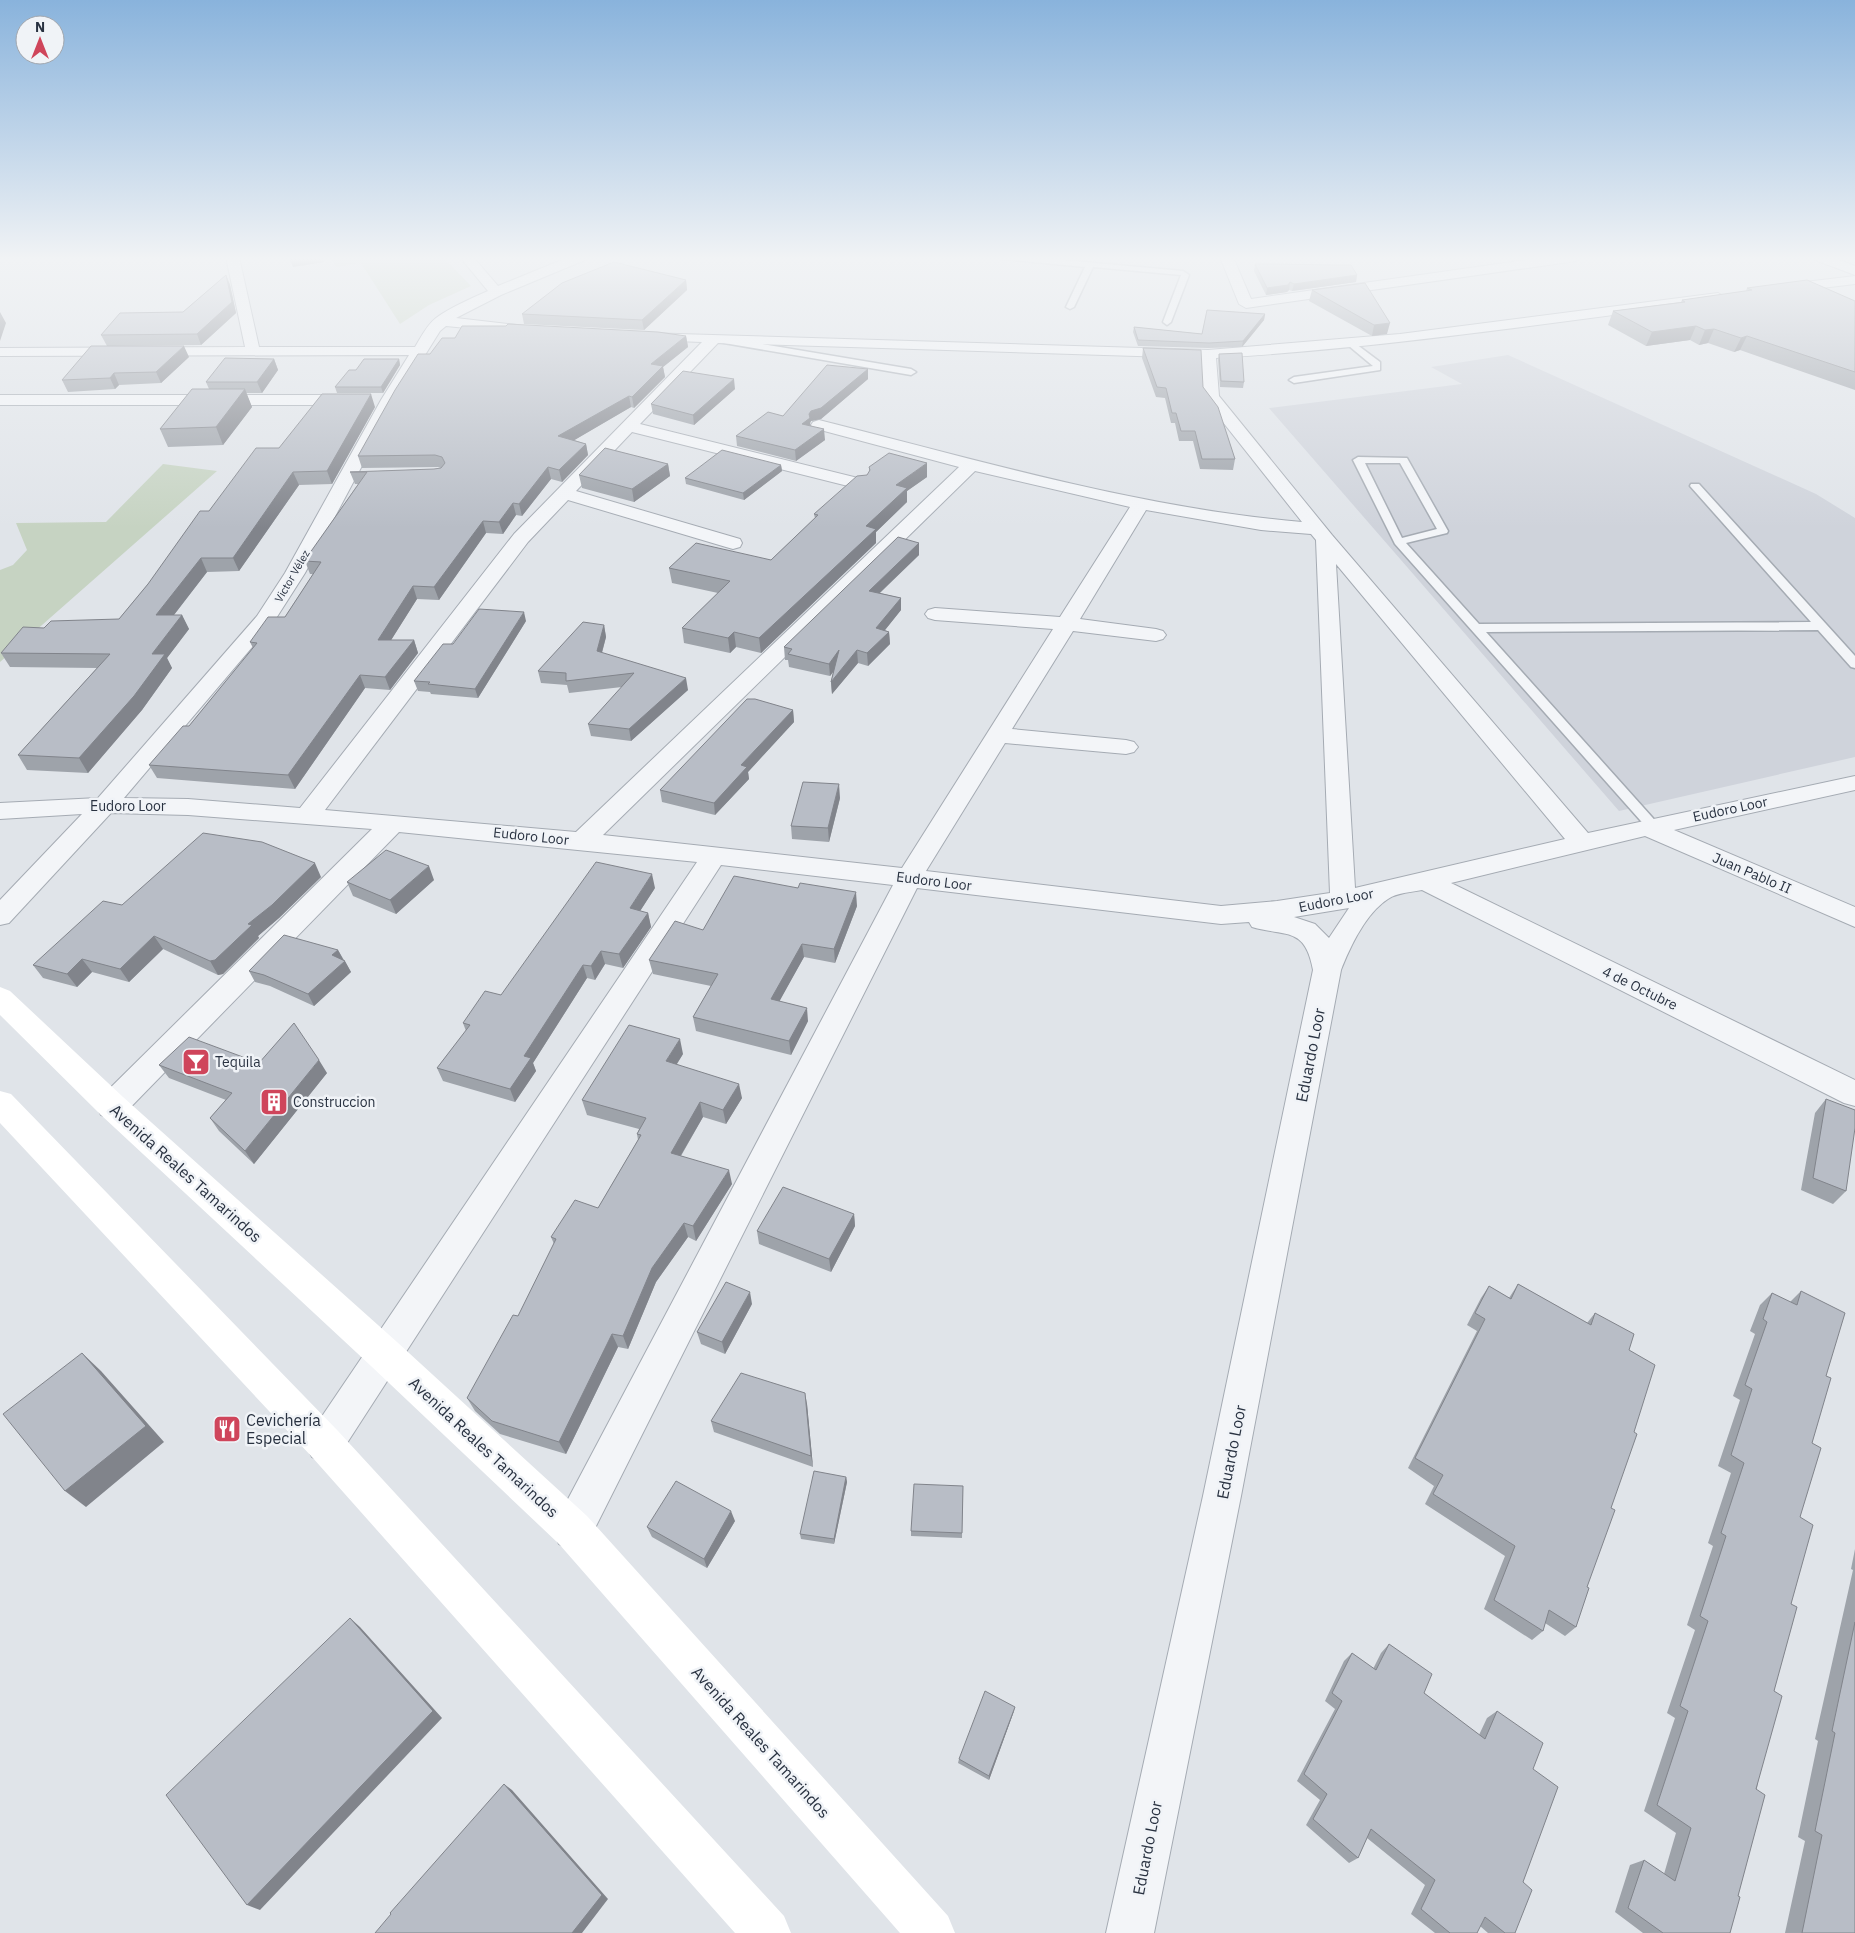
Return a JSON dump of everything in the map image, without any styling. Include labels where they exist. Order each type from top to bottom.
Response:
[{"type":"main road","name":"Avenida Reales Tamarindos","points":[[0,998],[112,1106],[384,1354],[573,1530],[931,1933]]},
{"type":"main road","points":[[0,1103],[325,1444],[767,1933]]},
{"type":"street","name":"Victor Vélez","points":[[0,916],[105,805],[265,620],[295,574],[347,476],[421,347]]},
{"type":"street","points":[[307,816],[521,538],[705,347]]},
{"type":"street","points":[[984,347],[1208,354],[1284,351],[1321,347]]},
{"type":"street","points":[[0,352],[419,351]]},
{"type":"street","points":[[1208,354],[1211,397],[1321,534],[1582,842]]},
{"type":"street","points":[[0,400],[390,400]]},
{"type":"street","points":[[628,426],[860,484]]},
{"type":"street","points":[[819,426],[1140,506],[1321,534]]},
{"type":"street","points":[[582,841],[971,465]]},
{"type":"street","points":[[347,476],[365,475]]},
{"type":"street","points":[[563,493],[733,543]]},
{"type":"street","points":[[573,1530],[909,878],[1140,506]]},
{"type":"street","points":[[1321,534],[1343,900]]},
{"type":"street","points":[[935,614],[1067,624],[1156,635]]},
{"type":"street","points":[[998,735],[1126,748]]},
{"type":"street","name":"Eudoro Loor","points":[[0,811],[105,805],[188,807],[393,823],[582,841],[1221,915],[1277,910],[1343,900],[1582,842],[1855,783]]},
{"type":"street","points":[[112,1106],[393,823]]},
{"type":"street","name":"Juan Pablo II","points":[[1650,827],[1855,918]]},
{"type":"street","points":[[325,1444],[714,856]]},
{"type":"street","name":"4 de Octubre","points":[[1425,881],[1855,1094]]},
{"type":"street","name":"Eduardo Loor","points":[[1130,1933],[1224,1486],[1327,970],[1346,930],[1365,904],[1380,891]]},
{"type":"street","name":"Eduardo Loor","points":[[1221,915],[1294,925],[1310,932],[1321,943],[1325,954],[1327,970]]},
{"type":"lane","points":[[762,347],[911,372]]},
{"type":"lane","points":[[1294,380],[1376,368],[1378,364],[1356,347]]},
{"type":"lane","points":[[1399,542],[1443,531],[1403,460],[1358,460],[1399,542],[1478,628],[1650,827]]},
{"type":"lane","points":[[1695,486],[1855,664]]},
{"type":"lane","points":[[1478,628],[1820,626]]},
{"type":"shaded area","points":[[1508,355],[1816,494],[1855,518],[1855,757],[1619,811],[1269,408],[1462,384],[1431,367]]},
{"type":"green space","points":[[163,464],[217,471],[0,662],[0,570],[13,565],[27,550],[16,523],[106,522]]},
{"type":"building","points":[[90,347],[183,347],[156,372],[114,373],[110,378],[62,380]]},
{"type":"building","points":[[435,347],[672,347],[651,364],[663,366],[632,397],[629,396],[558,436],[586,444],[559,470],[548,467],[519,504],[513,503],[499,522],[483,521],[434,587],[413,586],[378,640],[414,640],[385,677],[360,675],[288,775],[149,765],[183,726],[189,726],[257,643],[250,642],[268,617],[285,617],[321,562],[305,561],[307,557],[367,472],[350,472],[434,469],[441,468],[445,463],[442,457],[435,455],[358,456],[395,390],[418,354],[430,354]]},
{"type":"building","points":[[1781,347],[1855,347],[1855,372]]},
{"type":"building","points":[[1143,348],[1201,350],[1203,387],[1218,407],[1235,459],[1202,459],[1195,431],[1181,431],[1176,413],[1172,413],[1166,388],[1157,387]]},
{"type":"building","points":[[1242,353],[1244,382],[1221,381],[1219,354]]},
{"type":"building","points":[[225,358],[274,359],[257,382],[206,382]]},
{"type":"building","points":[[364,359],[399,359],[381,387],[335,387],[349,370],[356,370]]},
{"type":"building","points":[[827,365],[868,369],[821,408],[811,411],[809,414],[810,418],[802,424],[824,429],[795,450],[736,436],[768,412],[783,416]]},
{"type":"building","points":[[683,371],[734,379],[693,415],[651,404]]},
{"type":"building","points":[[192,389],[245,389],[216,427],[160,429]]},
{"type":"building","points":[[322,394],[371,394],[327,471],[293,472],[233,558],[201,558],[156,615],[182,615],[152,654],[165,654],[134,696],[79,758],[18,755],[110,654],[1,653],[23,627],[44,628],[51,621],[119,619],[148,584],[200,511],[209,511],[256,448],[279,448]]},
{"type":"building","points":[[605,448],[668,464],[632,489],[579,475]]},
{"type":"building","points":[[722,450],[781,465],[743,493],[685,478]]},
{"type":"building","points":[[889,453],[927,463],[896,485],[907,488],[866,526],[876,529],[759,638],[734,632],[728,638],[682,628],[730,581],[669,568],[696,543],[771,560],[818,515],[814,514],[857,476],[867,475],[870,470],[869,467]]},
{"type":"building","points":[[898,537],[919,543],[869,591],[901,598],[876,628],[889,632],[867,653],[857,650],[831,682],[839,650],[829,664],[788,654],[792,649],[784,647]]},
{"type":"building","points":[[479,609],[524,612],[475,689],[414,681],[443,644],[453,644]]},
{"type":"building","points":[[583,622],[604,625],[597,651],[686,678],[629,729],[588,724],[634,673],[566,681],[566,673],[538,671]]},
{"type":"building","points":[[747,699],[755,699],[793,710],[741,765],[747,767],[714,803],[660,790]]},
{"type":"building","points":[[803,782],[839,784],[828,828],[791,826]]},
{"type":"building","points":[[203,833],[262,842],[315,863],[272,905],[248,924],[252,925],[215,960],[210,961],[154,936],[120,969],[82,959],[67,974],[33,965],[103,901],[122,905]]},
{"type":"building","points":[[386,850],[429,866],[390,900],[347,882]]},
{"type":"building","points":[[596,862],[652,874],[630,908],[648,913],[619,954],[601,951],[591,966],[583,965],[524,1056],[531,1058],[510,1089],[437,1068],[470,1025],[463,1023],[485,991],[501,995]]},
{"type":"building","points":[[734,876],[798,888],[800,883],[856,892],[834,949],[802,944],[771,999],[807,1008],[789,1041],[693,1017],[718,974],[649,960],[675,921],[703,930]]},
{"type":"building","points":[[284,935],[338,950],[332,955],[345,961],[308,994],[264,975],[249,971]]},
{"type":"building","points":[[294,1023],[319,1060],[245,1151],[210,1118],[232,1093],[159,1065],[189,1037],[259,1063]]},
{"type":"building","points":[[629,1025],[680,1039],[666,1061],[739,1084],[723,1110],[700,1102],[671,1153],[729,1170],[693,1226],[684,1223],[652,1268],[623,1336],[612,1334],[559,1442],[492,1421],[467,1398],[513,1315],[518,1316],[556,1239],[551,1237],[575,1200],[598,1208],[641,1135],[637,1134],[646,1118],[582,1100]]},
{"type":"building","points":[[1826,1099],[1855,1110],[1855,1128],[1846,1191],[1813,1178]]},
{"type":"building","points":[[783,1187],[854,1214],[829,1259],[757,1231]]},
{"type":"building","points":[[726,1282],[750,1292],[722,1342],[697,1332]]},
{"type":"building","points":[[1518,1284],[1591,1325],[1595,1313],[1634,1334],[1629,1350],[1655,1365],[1634,1432],[1637,1434],[1611,1508],[1615,1510],[1587,1587],[1589,1588],[1576,1627],[1549,1610],[1543,1631],[1494,1600],[1515,1546],[1433,1494],[1443,1475],[1415,1458],[1485,1319],[1475,1313],[1489,1286],[1511,1299]]},
{"type":"building","points":[[1801,1291],[1845,1313],[1826,1376],[1831,1378],[1812,1443],[1821,1448],[1800,1517],[1813,1525],[1791,1604],[1797,1607],[1774,1691],[1782,1696],[1756,1789],[1765,1795],[1730,1933],[1663,1933],[1628,1908],[1644,1860],[1675,1881],[1691,1828],[1657,1805],[1688,1711],[1680,1706],[1708,1621],[1700,1616],[1726,1536],[1721,1533],[1744,1463],[1731,1455],[1752,1389],[1745,1385],[1767,1322],[1763,1319],[1772,1293],[1797,1305]]},
{"type":"building","points":[[82,1353],[146,1426],[65,1491],[3,1414]]},
{"type":"building","points":[[741,1373],[805,1393],[811,1456],[711,1421]]},
{"type":"building","points":[[814,1471],[846,1477],[834,1539],[800,1534]]},
{"type":"building","points":[[676,1481],[731,1511],[704,1559],[647,1527]]},
{"type":"building","points":[[914,1484],[963,1486],[962,1533],[911,1531]]},
{"type":"building","points":[[350,1618],[433,1711],[247,1905],[166,1795]]},
{"type":"building","points":[[1855,1622],[1855,1933],[1802,1933],[1822,1835],[1815,1831],[1835,1733],[1832,1731]]},
{"type":"building","points":[[1389,1644],[1432,1674],[1424,1693],[1485,1739],[1497,1711],[1543,1743],[1533,1769],[1558,1787],[1523,1882],[1532,1890],[1515,1933],[1505,1933],[1485,1917],[1477,1933],[1450,1933],[1421,1909],[1435,1880],[1371,1829],[1358,1858],[1313,1819],[1327,1794],[1304,1774],[1342,1701],[1332,1693],[1352,1653],[1376,1670]]},
{"type":"building","points":[[985,1691],[1015,1707],[989,1776],[959,1759]]},
{"type":"building","points":[[504,1784],[602,1895],[572,1933],[375,1933],[390,1913]]},
{"type":"place","name":"Tequila","points":[[196,1062]]},
{"type":"place","name":"Construccion","points":[[274,1102]]},
{"type":"place","name":"Cevichería Especial","points":[[227,1429]]}]
